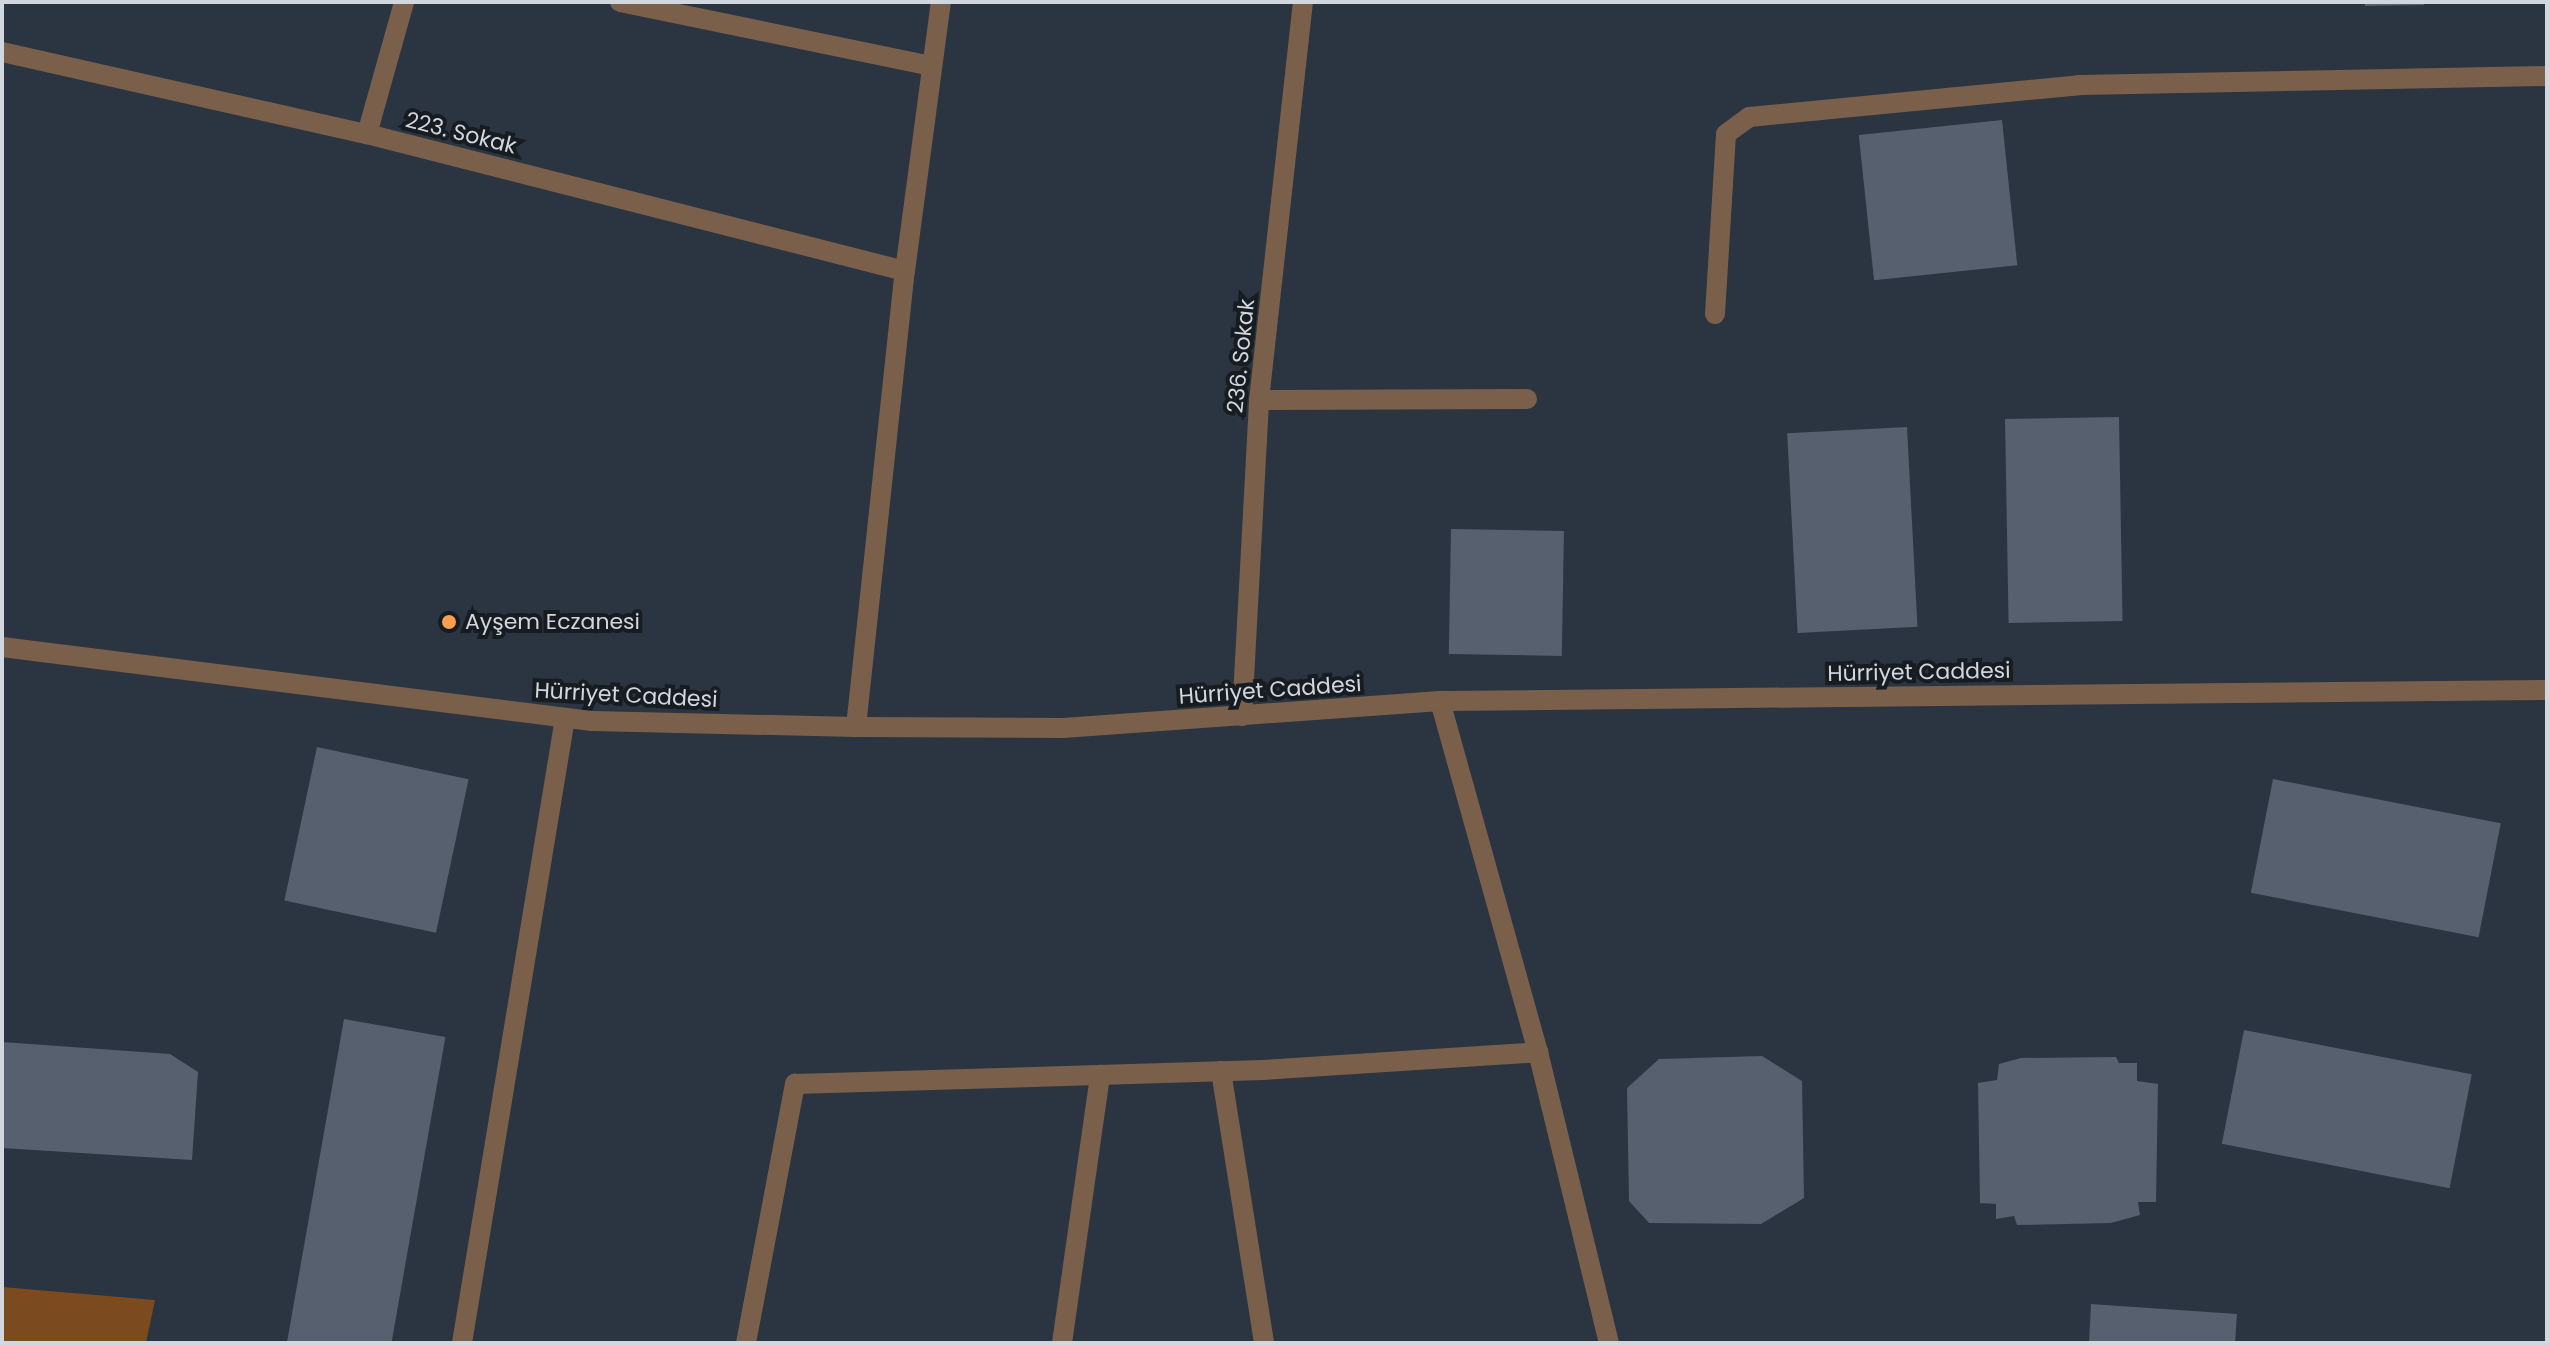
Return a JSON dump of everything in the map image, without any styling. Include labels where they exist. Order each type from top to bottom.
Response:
[{"type":"street","points":[[367,134],[404,2]]},
{"type":"street","points":[[620,2],[931,66]]},
{"type":"street","points":[[856,727],[905,271],[941,2]]},
{"type":"street","name":"236. Sokak","points":[[1242,716],[1259,400],[1303,2]]},
{"type":"street","name":"223. Sokak","points":[[2,52],[367,134],[905,271]]},
{"type":"street","points":[[1715,314],[1726,134],[1749,117],[2079,85],[2547,76]]},
{"type":"street","points":[[1259,400],[1527,399]]},
{"type":"street","name":"Hürriyet Caddesi","points":[[2,647],[565,718],[856,727],[1063,728],[1440,701],[2547,690]]},
{"type":"street","points":[[1440,701],[1538,1052],[1609,1343]]},
{"type":"street","points":[[462,1343],[565,718]]},
{"type":"street","points":[[746,1343],[795,1084],[1221,1071],[1538,1052]]},
{"type":"street","points":[[1221,1071],[1264,1343]]},
{"type":"street","points":[[1062,1343],[1100,1075]]},
{"type":"shaded area","points":[[2,1287],[155,1300],[146,1343],[2,1343]]},
{"type":"building","points":[[2365,2],[2424,2],[2424,5],[2365,6]]},
{"type":"building","points":[[2002,120],[2017,265],[1874,280],[1859,135]]},
{"type":"building","points":[[2119,417],[2123,621],[2009,623],[2005,419]]},
{"type":"building","points":[[1907,427],[1917,627],[1798,633],[1787,433]]},
{"type":"building","points":[[1451,529],[1564,531],[1562,656],[1449,654]]},
{"type":"building","points":[[317,747],[469,779],[436,933],[284,901]]},
{"type":"building","points":[[2273,779],[2501,823],[2479,937],[2251,893]]},
{"type":"building","points":[[344,1019],[445,1037],[391,1343],[287,1343]]},
{"type":"building","points":[[2244,1030],[2472,1074],[2450,1188],[2222,1144]]},
{"type":"building","points":[[2,1042],[170,1054],[198,1072],[192,1160],[2,1148]]},
{"type":"building","points":[[1762,1056],[1802,1081],[1804,1198],[1761,1224],[1649,1223],[1629,1201],[1627,1088],[1659,1059]]},
{"type":"building","points":[[2116,1057],[2119,1063],[2137,1063],[2137,1081],[2158,1084],[2156,1202],[2138,1202],[2140,1215],[2111,1223],[2017,1225],[2014,1216],[1996,1219],[1996,1204],[1980,1203],[1978,1083],[1997,1080],[1999,1064],[2021,1058]]},
{"type":"building","points":[[2091,1304],[2237,1314],[2235,1343],[2089,1343]]},
{"type":"place","name":"Ayşem Eczanesi","points":[[449,622]]}]
